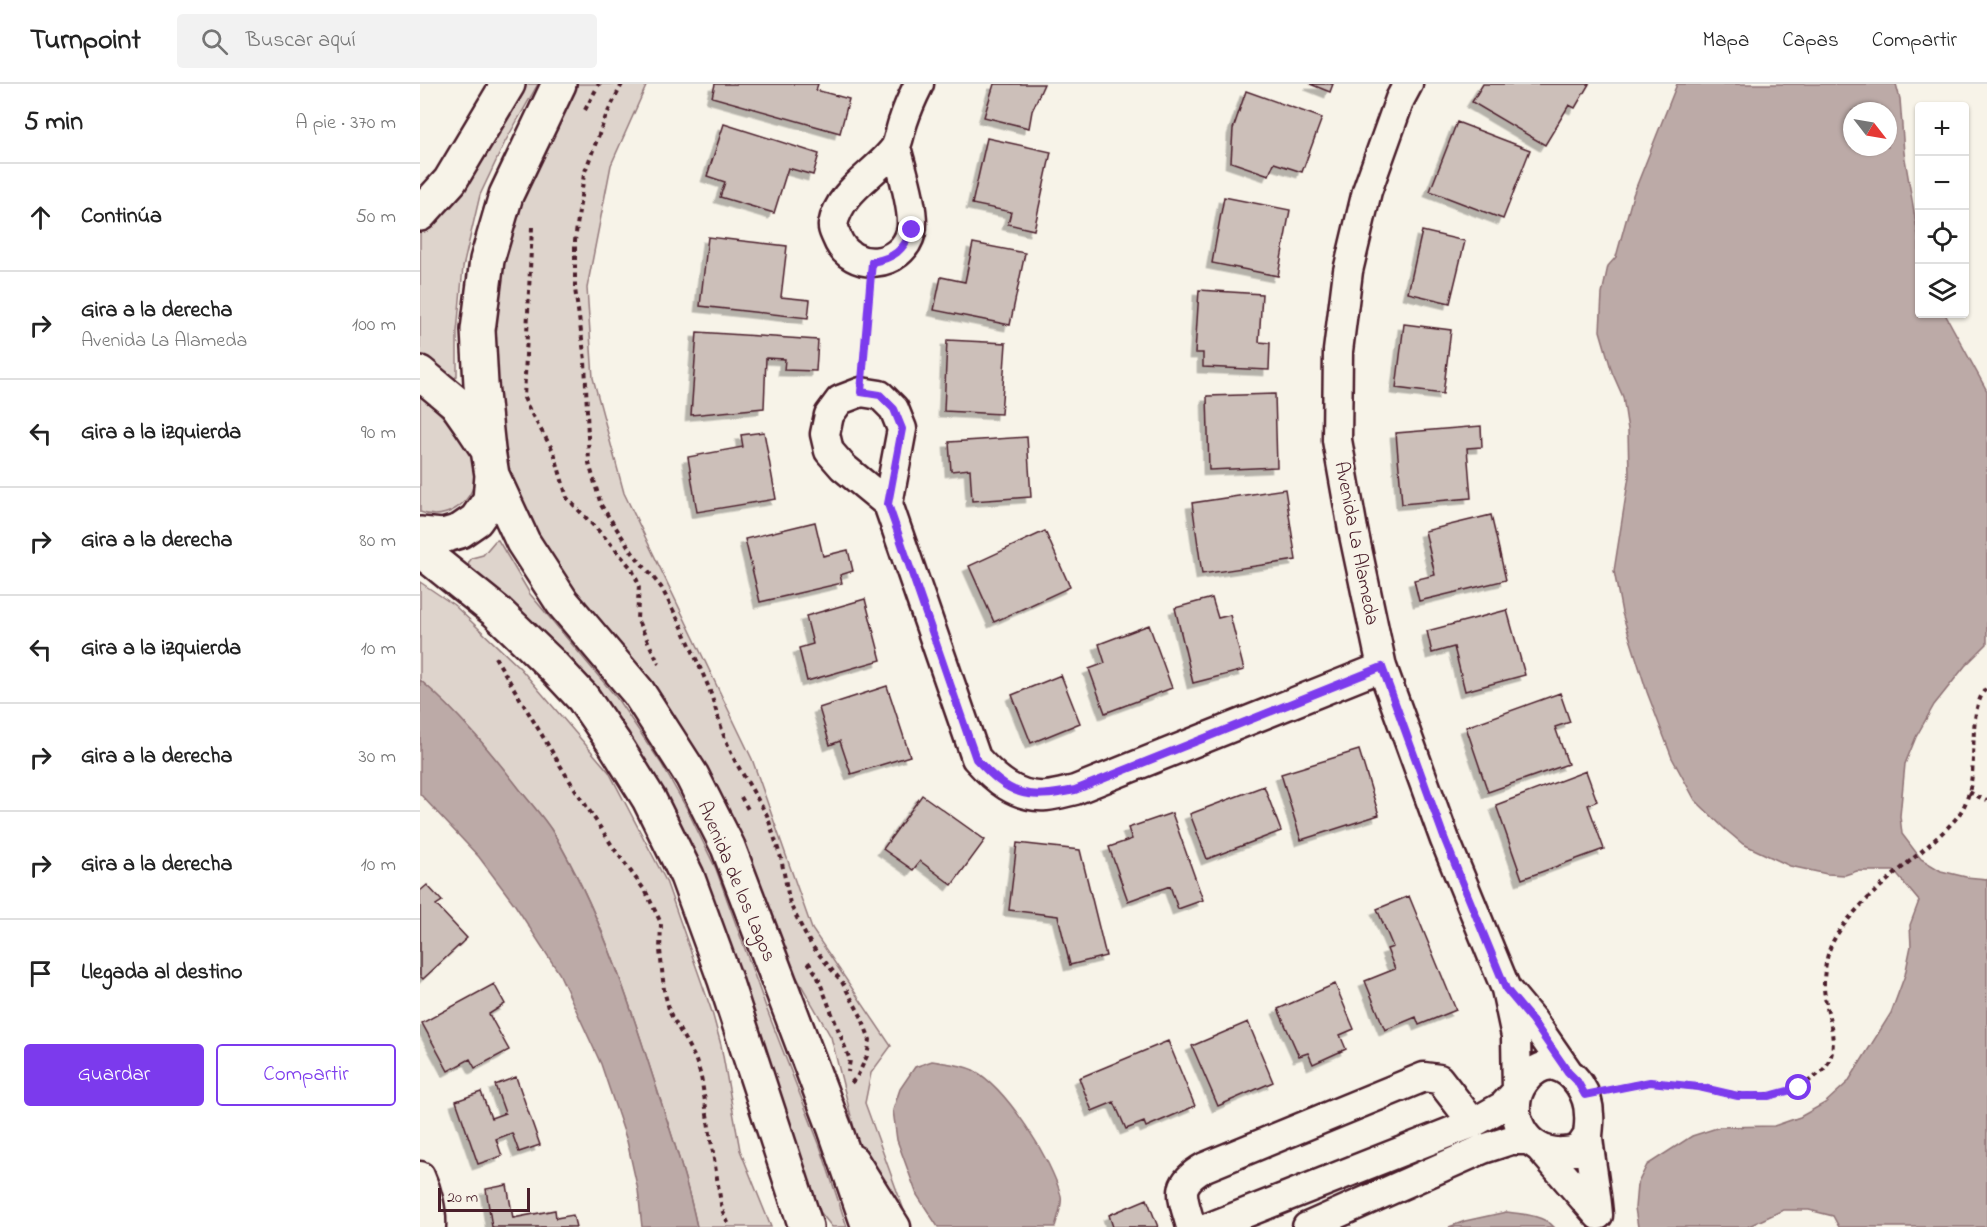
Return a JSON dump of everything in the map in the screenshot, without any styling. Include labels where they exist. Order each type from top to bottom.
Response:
[{"type":"street","points":[[420,214],[450,181],[508,84]]},
{"type":"street","points":[[420,534],[444,536],[460,531],[476,520],[490,500],[490,462],[481,384],[478,330],[487,260],[506,195],[559,84]]},
{"type":"street","points":[[896,147],[839,207],[832,228],[840,245],[851,258],[872,262],[888,260],[906,245],[912,230],[910,205],[896,147],[903,120],[919,84]]},
{"type":"street","name":"Avenida La Alameda","points":[[1408,84],[1400,99],[1367,190],[1348,271],[1338,351],[1337,440],[1353,530],[1382,667],[1445,840],[1506,989],[1516,1036],[1517,1091]]},
{"type":"street","points":[[420,373],[456,404],[490,462]]},
{"type":"street","points":[[888,504],[843,467],[829,451],[825,434],[830,415],[840,400],[861,392],[880,395],[894,409],[902,429],[888,504],[976,759],[995,779],[1016,792],[1045,796],[1075,790],[1382,667]]},
{"type":"street","name":"Avenida de los Lagos","points":[[490,462],[523,542],[555,591],[638,692],[692,776],[728,847],[835,1129],[869,1227]]},
{"type":"street","points":[[420,550],[497,612],[583,698],[614,742],[649,800],[687,876],[726,980],[806,1227]]},
{"type":"street","name":"Avenida La Alameda","points":[[1506,989],[1532,1020],[1568,1072]]},
{"type":"street","points":[[1210,1227],[1473,1123],[1503,1106],[1529,1075],[1542,1066],[1553,1065],[1568,1072],[1577,1081],[1585,1095],[1589,1114],[1588,1136],[1600,1221]]},
{"type":"street","points":[[1191,1227],[1182,1189],[1188,1177],[1205,1167],[1424,1077],[1439,1079],[1473,1123]]},
{"type":"street","points":[[1517,1091],[1518,1122],[1600,1221]]},
{"type":"street","points":[[835,1129],[896,1227]]},
{"type":"street","points":[[1307,1227],[1484,1149],[1511,1140],[1534,1144],[1554,1153],[1579,1148],[1588,1136]]},
{"type":"street","points":[[420,1176],[432,1218],[431,1227]]},
{"type":"path","points":[[582,115],[599,84]]},
{"type":"path","points":[[622,84],[606,116],[584,174],[575,241],[575,289],[585,360],[589,463],[601,505],[632,552],[661,587],[682,627],[709,688],[724,736],[735,761],[767,815],[781,858],[790,904],[812,946],[842,982],[861,1016],[870,1040],[867,1056],[851,1083],[847,1074],[850,1060],[817,975],[806,959]]},
{"type":"path","points":[[532,216],[524,398],[554,452],[567,498],[632,569],[639,585],[637,619],[661,670]]},
{"type":"path","points":[[861,392],[872,262]]},
{"type":"path","points":[[490,650],[566,775],[615,850],[646,892],[662,922],[660,950],[664,990],[670,1013],[695,1058],[701,1076],[722,1210],[730,1227]]},
{"type":"path","points":[[1585,1095],[1650,1082],[1699,1087],[1738,1096],[1769,1096],[1799,1088],[1821,1072],[1833,1054],[1834,1040],[1824,983],[1829,950],[1843,926],[1962,810],[1969,792],[1977,704],[1987,687]]},
{"type":"path","points":[[737,791],[753,822]]},
{"type":"path","points":[[1969,792],[1987,801]]},
{"type":"shaded area","points":[[524,84],[538,84],[505,142],[480,195],[463,267],[457,332],[457,376],[453,379],[445,377],[420,357],[420,231]]},
{"type":"shaded area","points":[[571,84],[647,84],[611,165],[587,288],[593,378],[624,493],[752,759],[812,929],[891,1046],[871,1073],[865,1103],[910,1227],[871,1171],[857,1140],[831,1037],[792,969],[772,926],[547,560],[516,494],[504,454],[489,329],[516,194]]},
{"type":"shaded area","points":[[1677,84],[1896,84],[1900,99],[1904,153],[1915,218],[1915,318],[1947,318],[1987,391],[1987,644],[1965,666],[1934,705],[1916,737],[1905,764],[1900,816],[1902,834],[1921,859],[1941,871],[1987,879],[1987,1227],[1839,1227],[1833,1216],[1809,1210],[1783,1210],[1747,1227],[1638,1227],[1635,1208],[1637,1185],[1647,1165],[1692,1136],[1720,1127],[1774,1126],[1800,1117],[1825,1103],[1848,1082],[1891,1013],[1905,975],[1911,946],[1910,925],[1919,901],[1894,871],[1857,871],[1845,875],[1827,874],[1790,866],[1743,844],[1695,800],[1672,758],[1647,692],[1622,613],[1614,571],[1629,476],[1628,430],[1623,397],[1612,372],[1600,331],[1602,294],[1608,266],[1616,257],[1633,195]]},
{"type":"shaded area","points":[[420,396],[461,437],[476,464],[475,478],[469,496],[456,508],[439,515],[420,512]]},
{"type":"shaded area","points":[[498,540],[530,594],[616,697],[661,763],[687,809],[716,869],[767,1010],[820,1146],[847,1227],[832,1227],[810,1199],[730,959],[515,608],[468,567],[472,558],[483,555]]},
{"type":"shaded area","points":[[420,582],[454,605],[520,668],[609,772],[666,881],[712,1012],[721,1045],[740,1150],[771,1227],[697,1227],[688,1188],[632,1012],[610,951],[570,862],[547,823],[497,761],[473,732],[420,680]]},
{"type":"shaded area","points":[[420,680],[473,732],[497,761],[547,823],[570,862],[610,951],[632,1012],[688,1188],[697,1227],[642,1227],[638,1190],[627,1141],[601,1064],[559,973],[515,905],[479,857],[420,794]]},
{"type":"shaded area","points":[[932,1061],[973,1070],[986,1079],[1013,1108],[1038,1145],[1056,1181],[1061,1196],[1061,1207],[1055,1227],[938,1227],[917,1195],[897,1140],[893,1110],[900,1089],[915,1067]]},
{"type":"shaded area","points":[[1506,1212],[1538,1218],[1554,1227],[1449,1227],[1465,1221]]},
{"type":"building","points":[[715,84],[818,84],[816,90],[849,99],[840,133],[712,97]]},
{"type":"building","points":[[994,84],[1044,84],[1032,111],[1029,128],[984,117]]},
{"type":"building","points":[[1310,84],[1333,84],[1330,92]]},
{"type":"building","points":[[1483,84],[1589,84],[1575,108],[1569,105],[1545,145],[1472,102]]},
{"type":"building","points":[[1246,91],[1322,118],[1302,172],[1274,163],[1269,175],[1231,162],[1233,129]]},
{"type":"building","points":[[1457,122],[1530,150],[1503,219],[1430,191]]},
{"type":"building","points":[[724,124],[819,154],[813,175],[788,168],[774,213],[720,197],[725,182],[707,176]]},
{"type":"building","points":[[987,138],[1051,152],[1034,230],[1008,224],[1011,212],[972,204]]},
{"type":"building","points":[[1224,197],[1290,210],[1278,276],[1212,263]]},
{"type":"building","points":[[1422,231],[1465,241],[1450,303],[1408,293]]},
{"type":"building","points":[[708,237],[787,246],[781,297],[810,300],[808,318],[700,306]]},
{"type":"building","points":[[973,243],[1025,253],[1010,325],[934,310],[941,277],[965,282]]},
{"type":"building","points":[[1199,290],[1262,294],[1259,342],[1270,343],[1269,370],[1203,367],[1203,353],[1195,353]]},
{"type":"building","points":[[1404,324],[1451,330],[1443,394],[1396,388]]},
{"type":"building","points":[[697,332],[818,340],[816,371],[784,370],[785,359],[766,358],[764,408],[691,415]]},
{"type":"building","points":[[947,340],[1006,343],[1001,414],[944,411]]},
{"type":"building","points":[[1275,394],[1277,467],[1209,470],[1207,396]]},
{"type":"building","points":[[1481,426],[1482,447],[1467,448],[1471,498],[1402,504],[1396,433]]},
{"type":"building","points":[[764,432],[776,499],[697,512],[688,457],[743,447],[741,435]]},
{"type":"building","points":[[1027,437],[1031,497],[972,501],[970,469],[951,471],[949,442]]},
{"type":"building","points":[[1285,489],[1296,560],[1202,574],[1192,503]]},
{"type":"building","points":[[1491,515],[1506,580],[1419,601],[1414,580],[1435,575],[1425,531]]},
{"type":"building","points":[[815,522],[823,556],[848,550],[853,571],[840,575],[842,583],[760,602],[745,539]]},
{"type":"building","points":[[1045,531],[1070,587],[994,622],[969,566]]},
{"type":"building","points":[[1212,598],[1218,618],[1230,615],[1244,670],[1193,683],[1175,608]]},
{"type":"building","points":[[865,599],[881,660],[807,681],[799,648],[813,644],[806,616]]},
{"type":"building","points":[[1507,610],[1525,675],[1465,691],[1454,647],[1432,653],[1427,631]]},
{"type":"building","points":[[1149,625],[1172,688],[1105,713],[1089,669],[1105,663],[1099,644]]},
{"type":"building","points":[[1061,675],[1080,723],[1031,743],[1012,695]]},
{"type":"building","points":[[887,686],[910,756],[851,774],[840,741],[830,745],[819,708]]},
{"type":"building","points":[[1560,693],[1570,722],[1555,727],[1568,764],[1488,792],[1466,727]]},
{"type":"building","points":[[1359,750],[1379,815],[1301,840],[1281,774]]},
{"type":"building","points":[[1586,771],[1597,801],[1588,805],[1604,849],[1522,879],[1496,805]]},
{"type":"building","points":[[1264,786],[1281,831],[1207,859],[1190,814]]},
{"type":"building","points":[[922,795],[985,840],[952,885],[920,861],[913,870],[883,849]]},
{"type":"building","points":[[1172,813],[1203,900],[1178,909],[1170,886],[1128,901],[1109,847],[1132,839],[1128,828]]},
{"type":"building","points":[[1017,843],[1080,850],[1106,956],[1070,965],[1058,916],[1009,910]]},
{"type":"building","points":[[427,885],[442,901],[436,905],[467,938],[423,979],[420,976],[420,891]]},
{"type":"building","points":[[1409,896],[1456,1010],[1419,1025],[1416,1017],[1385,1030],[1365,981],[1395,969],[1387,949],[1393,947],[1377,909]]},
{"type":"building","points":[[494,984],[505,1004],[489,1014],[509,1050],[475,1068],[470,1059],[448,1071],[422,1023]]},
{"type":"building","points":[[1335,984],[1354,1029],[1340,1035],[1346,1049],[1313,1064],[1308,1053],[1299,1056],[1278,1009]]},
{"type":"building","points":[[1248,1022],[1273,1082],[1218,1106],[1192,1046]]},
{"type":"building","points":[[1168,1041],[1195,1106],[1146,1127],[1144,1122],[1126,1129],[1114,1102],[1092,1111],[1079,1078]]},
{"type":"building","points":[[516,1077],[540,1145],[519,1152],[512,1133],[496,1139],[502,1156],[478,1164],[456,1101],[481,1092],[491,1118],[505,1113],[495,1085]]},
{"type":"building","points":[[507,1185],[513,1218],[555,1210],[556,1218],[573,1215],[576,1227],[492,1227],[486,1189]]},
{"type":"building","points":[[1147,1199],[1158,1227],[1113,1227],[1109,1215]]},
{"type":"route","points":[[912,230],[906,245],[888,260],[872,262],[861,392],[880,395],[894,409],[902,429],[888,504],[976,759],[995,779],[1016,792],[1045,796],[1075,790],[1382,667],[1445,840],[1506,989],[1532,1020],[1585,1095],[1650,1082],[1699,1087],[1738,1096],[1769,1096],[1799,1088]]}]
